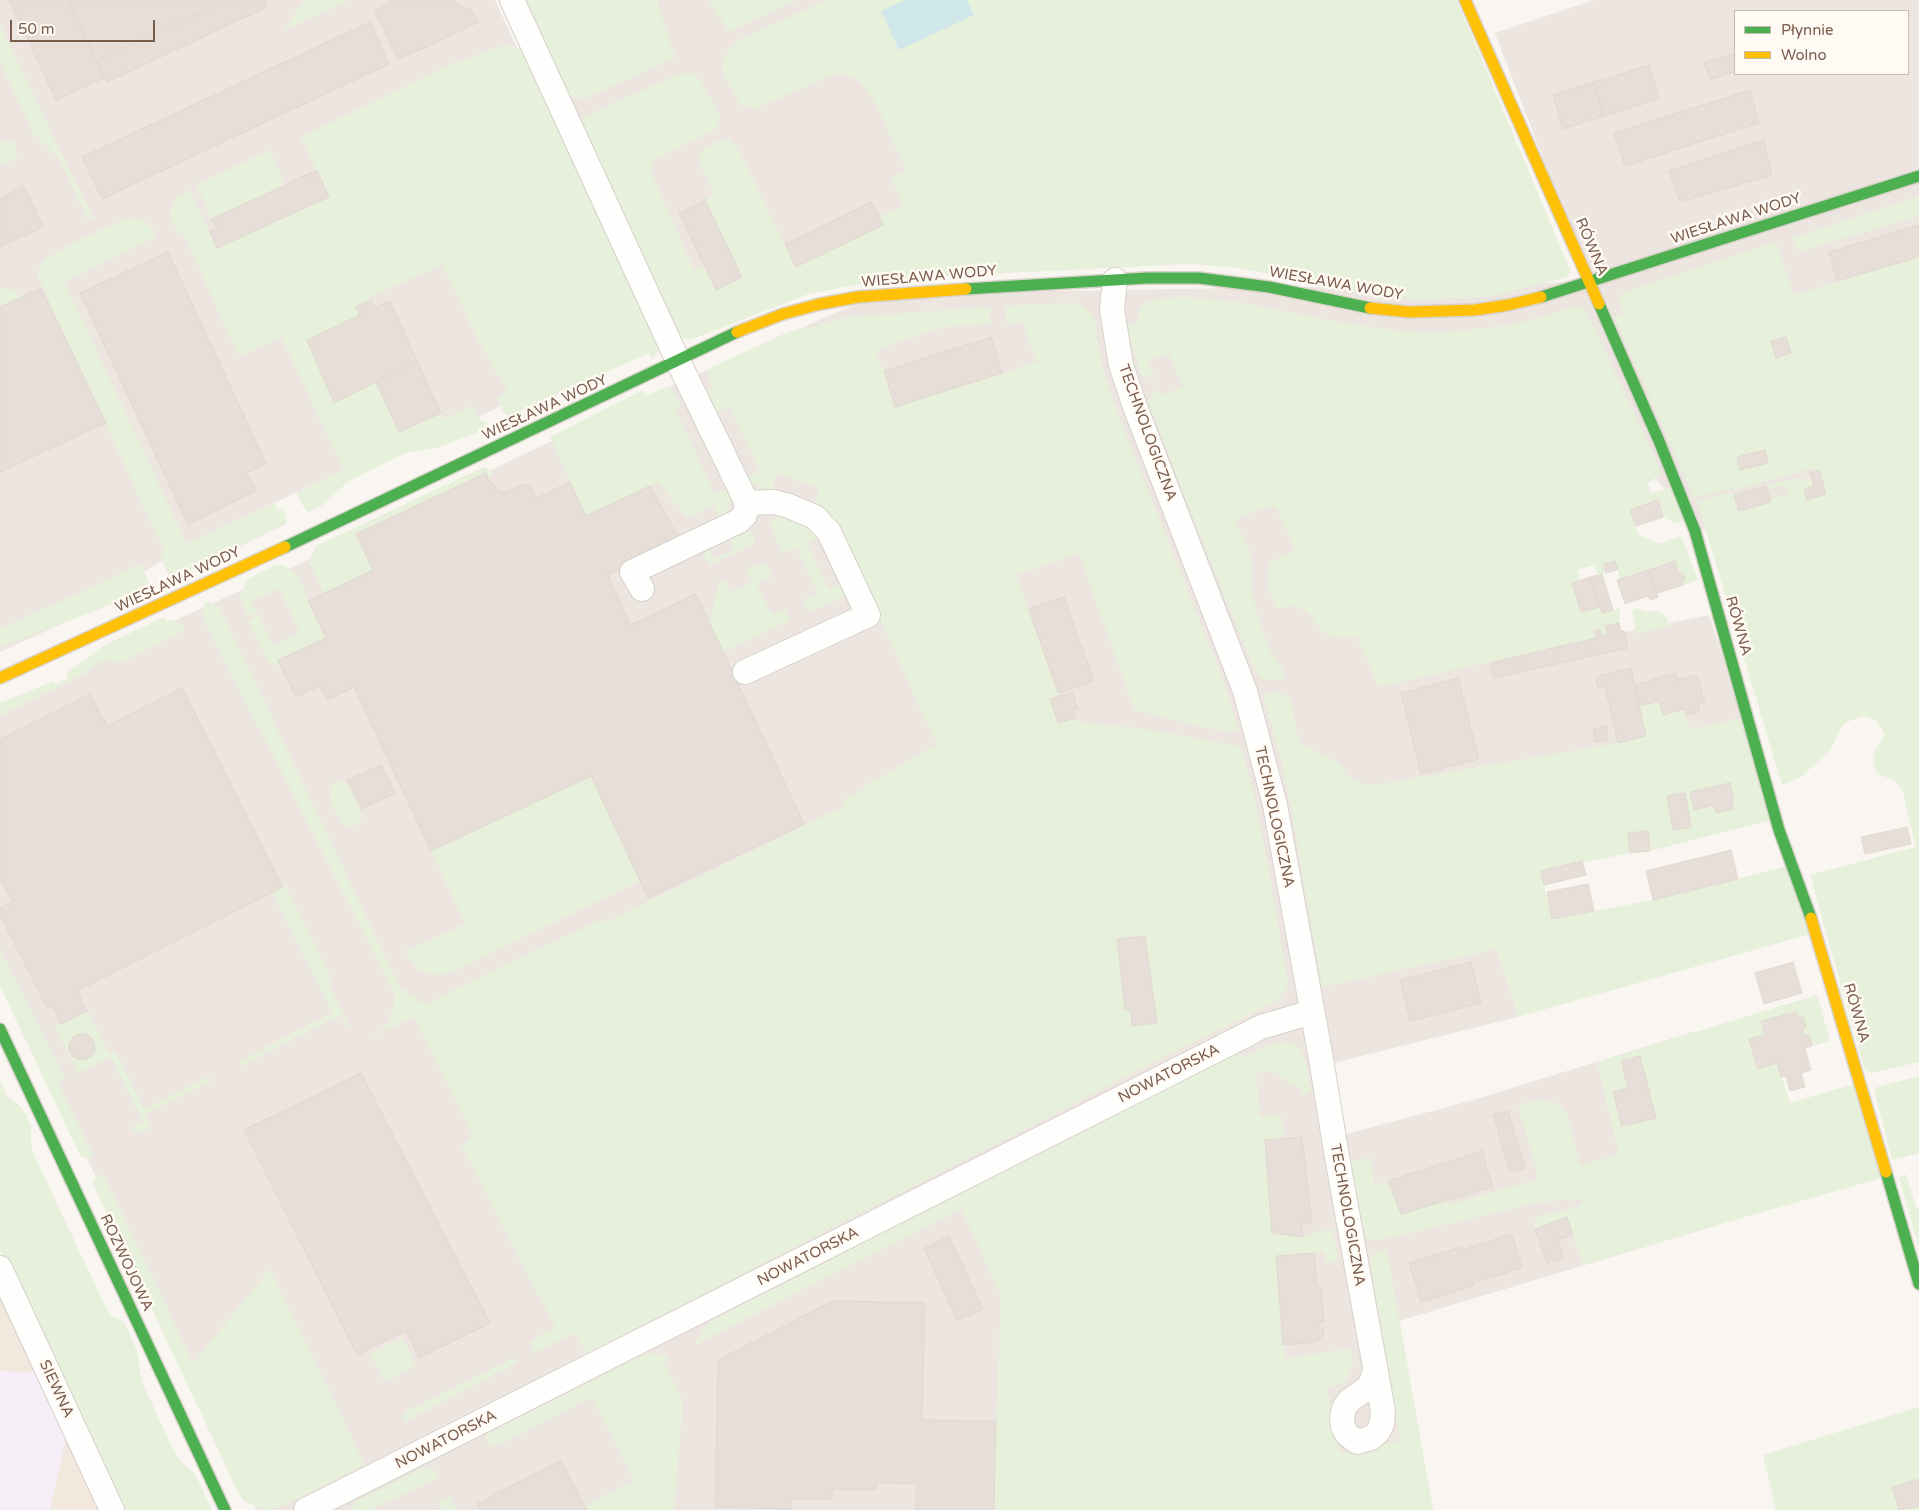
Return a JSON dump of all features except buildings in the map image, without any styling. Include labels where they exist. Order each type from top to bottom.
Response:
[{"type":"street","points":[[512,0],[678,361],[747,503],[745,515],[739,521],[632,572],[642,589]]},
{"type":"street","name":"RÓWNA","points":[[1465,0],[1660,441],[1695,531],[1779,830],[1816,931],[1919,1284]]},
{"type":"street","name":"WIESŁAWA WODY","points":[[0,678],[342,522],[744,329],[783,314],[878,294],[1147,278],[1199,278],[1237,282],[1347,304],[1409,312],[1475,310],[1508,305],[1548,295],[1919,176]]},
{"type":"street","name":"TECHNOLOGICZNA","points":[[1116,280],[1112,310],[1121,365],[1134,404],[1245,691],[1275,805],[1375,1371]]},
{"type":"street","points":[[745,672],[868,614],[829,532],[815,517],[774,502],[747,503]]},
{"type":"street","name":"NOWATORSKA","points":[[306,1510],[1242,1037],[1262,1028],[1312,1012]]},
{"type":"street","name":"ROZWOJOWA","points":[[0,1029],[225,1510]]},
{"type":"street","name":"SIEWNA","points":[[0,1268],[112,1510]]},
{"type":"shaded area","points":[[0,0],[495,0],[651,335],[448,431],[427,431],[187,544],[72,619],[0,652]]},
{"type":"shaded area","points":[[522,0],[1002,0],[922,195],[873,245],[676,332]]},
{"type":"shaded area","points":[[1594,0],[1919,0],[1919,473],[1695,531],[1646,464],[1355,336],[1596,638],[1709,615],[1743,718],[1354,802],[1497,949],[1518,1017],[1334,1063],[1342,1135],[1470,1101],[1693,1032],[1738,1219],[1399,1321],[1433,1510],[257,1510],[243,1490],[0,973],[0,712],[72,677],[143,635],[310,559],[356,534],[613,412],[878,294],[1590,282],[1495,33]]},
{"type":"shaded area","points":[[0,1275],[104,1510],[0,1510]]},
{"type":"shaded area","points":[[0,1371],[38,1372],[68,1429],[50,1510],[0,1510]]},
{"type":"green space","points":[[305,0],[349,0],[282,31]]},
{"type":"green space","points":[[522,0],[660,0],[657,2],[675,57],[587,98],[573,97],[567,94]]},
{"type":"green space","points":[[708,0],[795,0],[729,32]]},
{"type":"green space","points":[[826,0],[1457,0],[1570,273],[1567,277],[1494,296],[1426,300],[1382,298],[1240,268],[1189,264],[891,279],[811,293],[690,340],[684,339],[680,337],[580,123],[582,119],[591,114],[678,74],[693,73],[700,79],[720,116],[718,126],[711,132],[656,159],[651,172],[694,270],[704,266],[716,290],[742,277],[705,200],[715,195],[698,158],[706,147],[721,140],[730,140],[739,150],[796,267],[882,226],[879,217],[903,205],[891,178],[907,170],[873,99],[859,81],[846,75],[837,74],[829,76],[755,109],[740,104],[722,71],[722,63],[726,55],[731,47],[740,40]]},
{"type":"green space","points":[[0,24],[94,220],[87,218],[62,165],[51,150],[34,135],[0,62]]},
{"type":"green space","points":[[501,46],[513,46],[520,49],[526,56],[660,343],[660,350],[652,360],[649,353],[509,416],[504,413],[497,398],[508,392],[481,346],[442,265],[370,297],[371,300],[356,307],[360,315],[335,402],[376,382],[399,432],[441,413],[444,419],[472,406],[482,422],[486,421],[488,429],[436,448],[405,453],[349,481],[321,506],[308,512],[301,503],[297,493],[344,470],[281,337],[239,357],[185,237],[178,232],[172,222],[171,207],[177,197],[189,190],[217,248],[329,197],[301,137],[447,66]]},
{"type":"green space","points":[[13,142],[18,157],[0,166],[0,143]]},
{"type":"green space","points":[[269,150],[285,185],[212,219],[196,185]]},
{"type":"green space","points":[[1919,196],[1919,216],[1798,252],[1792,238]]},
{"type":"green space","points":[[127,218],[144,221],[152,229],[156,237],[64,281],[187,544],[275,503],[277,510],[281,508],[284,510],[287,522],[174,578],[168,574],[160,555],[165,553],[38,277],[39,266],[46,258],[83,238]]},
{"type":"green space","points":[[1776,242],[1794,295],[1919,257],[1919,1062],[1872,1073],[1865,1070],[1810,875],[1916,847],[1902,789],[1893,780],[1879,774],[1875,769],[1873,760],[1875,751],[1885,735],[1876,720],[1863,716],[1847,722],[1842,727],[1830,750],[1801,777],[1782,785],[1697,501],[1731,492],[1734,495],[1739,511],[1771,502],[1770,499],[1789,494],[1787,485],[1767,489],[1766,486],[1798,477],[1800,481],[1811,478],[1814,486],[1804,490],[1807,500],[1826,494],[1819,471],[1813,472],[1812,468],[1736,490],[1731,489],[1694,498],[1614,317],[1623,314],[1618,300],[1625,292]]},
{"type":"green space","points":[[0,289],[13,289],[22,297],[0,307]]},
{"type":"green space","points":[[1184,297],[1238,302],[1339,322],[1400,331],[1440,333],[1504,326],[1536,319],[1577,306],[1583,308],[1594,327],[1662,474],[1648,483],[1650,492],[1654,493],[1674,486],[1687,520],[1675,523],[1663,517],[1657,501],[1630,510],[1638,534],[1659,544],[1681,536],[1698,580],[1683,585],[1682,581],[1685,579],[1683,573],[1679,574],[1675,561],[1620,579],[1615,561],[1604,564],[1606,573],[1598,575],[1594,565],[1577,570],[1580,581],[1572,584],[1581,612],[1600,607],[1602,613],[1620,608],[1619,623],[1606,626],[1608,635],[1602,636],[1600,629],[1594,631],[1596,638],[1379,687],[1357,637],[1341,638],[1328,636],[1318,627],[1309,614],[1301,608],[1293,606],[1276,608],[1268,587],[1269,563],[1295,550],[1276,507],[1261,509],[1234,520],[1251,552],[1252,593],[1262,630],[1270,651],[1284,671],[1284,678],[1278,680],[1262,679],[1254,669],[1148,400],[1159,389],[1161,395],[1183,387],[1169,354],[1148,360],[1155,379],[1141,375],[1129,334],[1129,324],[1137,323],[1139,309],[1144,304],[1155,299]]},
{"type":"green space","points":[[1069,303],[1084,306],[1094,318],[1101,361],[1111,396],[1224,683],[1238,729],[1235,732],[1220,731],[1138,711],[1133,707],[1079,553],[1016,575],[1059,696],[1050,699],[1055,716],[1058,723],[1076,718],[1078,722],[1145,729],[1239,746],[1242,749],[1254,794],[1268,866],[1288,983],[1286,990],[1278,1000],[1268,1006],[586,1354],[575,1333],[535,1353],[530,1342],[555,1327],[461,1145],[467,1142],[472,1134],[414,1017],[370,1038],[382,1030],[389,1021],[394,1002],[394,993],[206,624],[202,612],[205,602],[212,603],[221,610],[400,988],[414,996],[419,1002],[430,1004],[449,992],[602,919],[605,923],[842,807],[847,798],[873,781],[937,745],[838,526],[823,508],[814,505],[819,488],[777,473],[772,491],[749,483],[745,479],[760,471],[730,407],[715,413],[705,392],[712,388],[707,375],[710,368],[786,333],[849,317],[990,307],[990,324],[943,327],[876,350],[896,407],[1037,362],[1022,322],[1006,324],[1006,306]]},
{"type":"green space","points":[[665,387],[672,389],[681,406],[675,409],[715,494],[729,487],[732,498],[727,512],[720,519],[713,505],[687,518],[658,482],[586,516],[550,437],[643,390],[646,396]]},
{"type":"green space","points":[[484,467],[492,471],[493,475],[490,478],[488,479],[486,474],[373,570],[324,593],[310,564],[310,559],[316,546]]},
{"type":"green space","points":[[782,514],[810,522],[821,536],[807,543],[829,589],[842,583],[848,594],[809,612],[803,601],[818,594],[796,547],[783,553],[770,526],[771,521]]},
{"type":"green space","points":[[744,529],[754,536],[755,540],[752,545],[710,565],[702,549],[708,547],[714,559],[734,550],[728,536]]},
{"type":"green space","points":[[763,563],[766,564],[772,576],[756,583],[772,615],[786,609],[791,620],[723,652],[709,623],[719,583],[724,579],[731,592],[752,583],[746,569]]},
{"type":"green space","points":[[141,564],[149,582],[149,586],[143,591],[0,647],[0,623],[3,628]]},
{"type":"green space","points":[[275,565],[283,565],[294,571],[300,580],[326,638],[278,660],[280,666],[268,662],[248,620],[259,615],[273,646],[300,633],[279,589],[251,601],[257,612],[247,617],[240,598],[247,579]]},
{"type":"green space","points":[[1637,608],[1646,612],[1655,611],[1664,614],[1671,626],[1634,634],[1635,625],[1632,612]]},
{"type":"green space","points":[[164,617],[165,620],[177,621],[183,626],[184,631],[121,663],[103,660],[84,674],[0,716],[0,703],[54,681],[55,684],[68,678],[67,673],[103,646]]},
{"type":"green space","points":[[1272,692],[1284,694],[1289,698],[1292,704],[1297,735],[1301,743],[1340,764],[1348,776],[1362,784],[1380,784],[1618,743],[1646,736],[1639,706],[1659,701],[1663,715],[1684,709],[1690,729],[1743,718],[1771,820],[1650,851],[1647,831],[1628,833],[1630,853],[1541,871],[1552,919],[1653,900],[1788,866],[1810,934],[1518,1017],[1497,949],[1322,987],[1290,802],[1282,764],[1264,699],[1267,694]]},
{"type":"green space","points":[[591,776],[640,881],[450,973],[440,975],[419,970],[404,952],[465,924],[431,851]]},
{"type":"green space","points":[[338,781],[349,785],[361,809],[361,820],[354,826],[346,826],[342,823],[331,803],[329,789]]},
{"type":"green space","points":[[285,885],[332,979],[327,982],[350,1026],[347,1028],[340,1015],[241,1066],[240,1061],[333,1012],[272,892]]},
{"type":"green space","points":[[0,950],[65,1079],[58,1082],[94,1157],[84,1158],[80,1155],[0,986]]},
{"type":"green space","points":[[1817,995],[1830,1041],[1812,1046],[1809,1035],[1805,1036],[1802,1028],[1803,1017],[1798,1019],[1796,1012],[1761,1021],[1765,1035],[1750,1039],[1758,1068],[1777,1063],[1790,1103],[1854,1084],[1882,1178],[1583,1265],[1567,1218],[1535,1229],[1534,1223],[1536,1219],[1544,1215],[1580,1206],[1583,1203],[1580,1198],[1536,1203],[1394,1237],[1377,1240],[1365,1238],[1351,1162],[1370,1157],[1375,1185],[1388,1181],[1401,1214],[1447,1200],[1452,1204],[1539,1179],[1518,1105],[1535,1100],[1553,1102],[1563,1109],[1567,1115],[1580,1166],[1619,1154],[1597,1062]]},
{"type":"green space","points":[[87,1011],[109,1053],[115,1050],[144,1109],[205,1078],[210,1077],[213,1080],[145,1114],[152,1128],[136,1133],[130,1128],[143,1121],[111,1057],[78,1073],[55,1027]]},
{"type":"green space","points":[[1292,1043],[1302,1051],[1311,1092],[1302,1095],[1301,1090],[1272,1071],[1256,1071],[1260,1116],[1275,1115],[1280,1117],[1283,1122],[1284,1138],[1265,1140],[1272,1233],[1303,1237],[1332,1229],[1339,1259],[1335,1262],[1326,1263],[1324,1252],[1276,1256],[1285,1358],[1352,1349],[1353,1366],[1345,1381],[1327,1389],[1340,1453],[1400,1441],[1370,1263],[1372,1256],[1387,1249],[1433,1510],[993,1510],[1001,1295],[961,1209],[695,1345],[701,1331],[711,1321],[1239,1051],[1243,1058],[1270,1044]]},
{"type":"green space","points":[[1919,1076],[1919,1153],[1892,1160],[1874,1088]]},
{"type":"green space","points":[[0,1081],[7,1096],[22,1108],[31,1126],[31,1145],[34,1155],[106,1308],[111,1315],[125,1323],[137,1351],[142,1382],[170,1443],[180,1460],[195,1474],[212,1510],[117,1510],[0,1249]]},
{"type":"green space","points":[[103,1173],[193,1363],[270,1269],[365,1465],[279,1508],[265,1510],[244,1501],[238,1492],[93,1184],[93,1180]]},
{"type":"green space","points":[[1906,1174],[1916,1208],[1919,1208],[1919,1247],[1899,1178]]},
{"type":"green space","points":[[402,1338],[416,1365],[385,1381],[370,1354]]},
{"type":"green space","points":[[652,1353],[665,1355],[670,1358],[664,1362],[683,1402],[674,1510],[587,1510],[585,1506],[635,1481],[592,1397],[491,1448],[485,1436],[640,1356]]},
{"type":"green space","points":[[512,1359],[519,1362],[403,1423],[402,1418],[406,1412]]},
{"type":"green space","points":[[1919,1407],[1919,1510],[1776,1510],[1763,1455]]},
{"type":"green space","points":[[425,1467],[435,1470],[440,1477],[371,1510],[351,1510],[355,1502]]},
{"type":"green space","points":[[450,1496],[457,1510],[442,1510],[439,1503]]},
{"type":"water","points":[[905,0],[967,0],[974,15],[899,50],[881,11]]},
{"type":"traffic: fast","points":[[1541,297],[1919,176]]},
{"type":"traffic: fast","points":[[966,289],[1147,278],[1199,278],[1269,287],[1370,308]]},
{"type":"traffic: fast","points":[[1599,304],[1659,441],[1695,531],[1779,830],[1811,918]]},
{"type":"traffic: fast","points":[[285,547],[737,332]]},
{"type":"traffic: fast","points":[[0,1029],[225,1510]]},
{"type":"traffic: fast","points":[[1886,1172],[1919,1284]]},
{"type":"traffic: slow","points":[[1465,0],[1599,304]]},
{"type":"traffic: slow","points":[[737,332],[783,314],[820,304],[858,297],[966,289]]},
{"type":"traffic: slow","points":[[1370,308],[1409,312],[1475,310],[1541,297]]},
{"type":"traffic: slow","points":[[0,678],[285,547]]},
{"type":"traffic: slow","points":[[1811,918],[1886,1172]]}]
